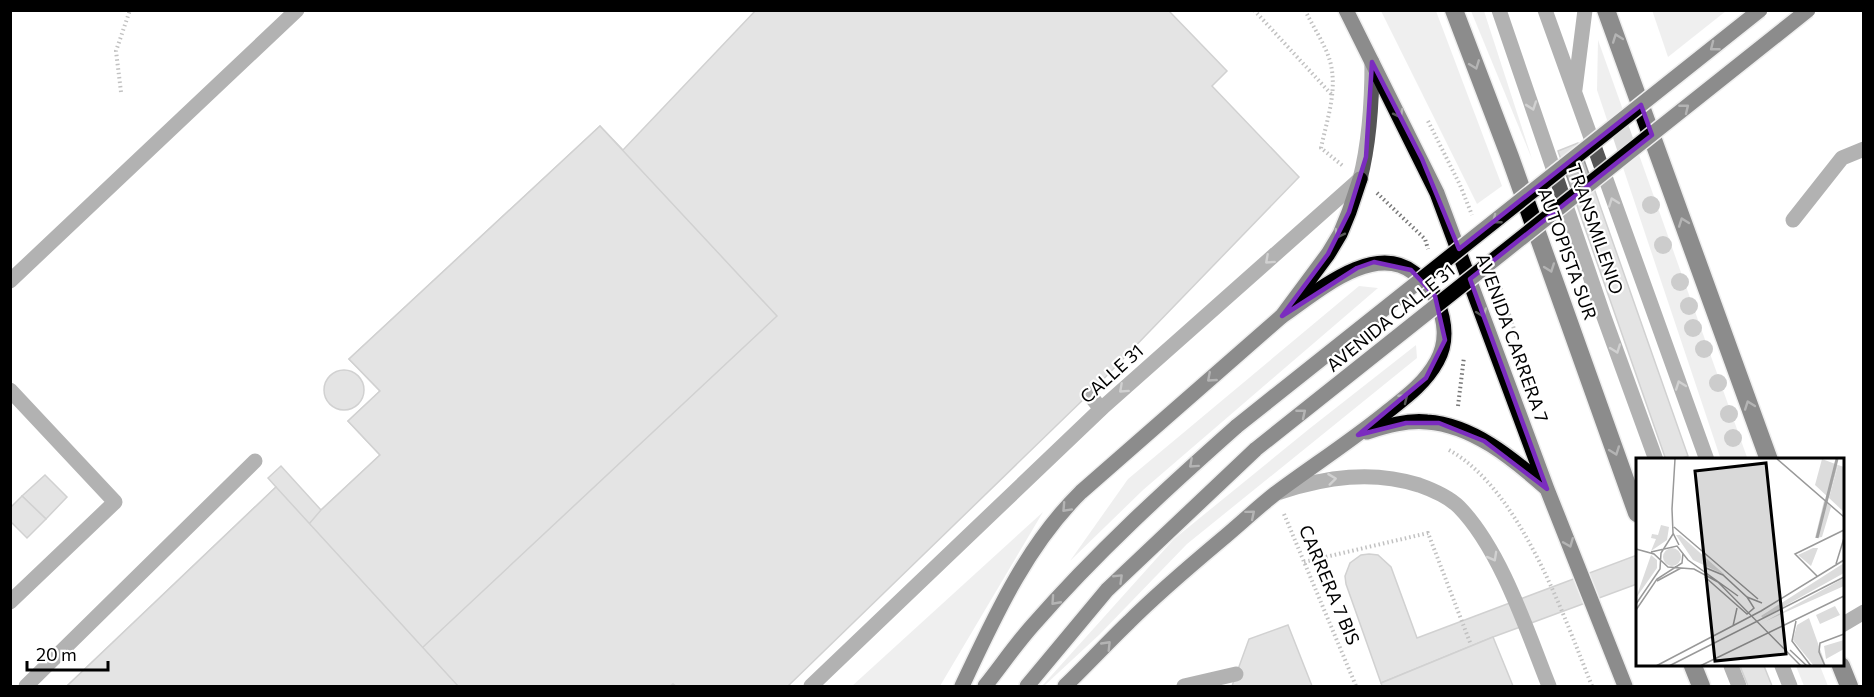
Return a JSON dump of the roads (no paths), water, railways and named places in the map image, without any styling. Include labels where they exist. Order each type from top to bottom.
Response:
[{"type":"highway","name":"AUTOPISTA SUR","points":[[1454,10],[1510,157],[1636,510]]},
{"type":"highway","points":[[1606,10],[1768,458]]},
{"type":"highway","points":[[1693,667],[1701,687]]},
{"type":"highway","points":[[1841,667],[1849,687]]},
{"type":"main road","name":"AVENIDA CARRERA 7","points":[[1346,10],[1437,193],[1547,489],[1625,687]]},
{"type":"main road","name":"AVENIDA CALLE 31","points":[[985,687],[1032,626],[1089,563],[1158,496],[1237,426],[1760,10]]},
{"type":"main road","name":"AVENIDA CALLE 31","points":[[1027,687],[1107,590],[1256,449],[1808,10]]},
{"type":"main road","points":[[1282,316],[1340,234],[1360,179]]},
{"type":"main road","points":[[962,687],[992,622],[1026,560],[1065,508],[1282,316],[1338,278],[1374,262],[1395,264],[1411,270],[1426,282],[1444,317],[1445,340],[1438,359],[1426,378],[1358,435],[1276,494],[1130,621],[1065,687]]},
{"type":"main road","points":[[1358,435],[1406,423],[1424,422],[1446,425],[1484,441],[1514,460],[1547,489]]},
{"type":"street","points":[[10,281],[297,10]]},
{"type":"street","name":"TRANSMILENIO","points":[[1499,10],[1604,317],[1655,458]]},
{"type":"street","name":"TRANSMILENIO","points":[[1545,10],[1706,458]]},
{"type":"street","name":"TRANSMILENIO","points":[[1574,95],[1585,10]]},
{"type":"street","points":[[1360,179],[1366,157],[1369,129],[1372,62]]},
{"type":"street","points":[[1793,220],[1842,158],[1863,149]]},
{"type":"street","name":"CALLE 31","points":[[811,687],[1101,409],[1360,179]]},
{"type":"street","points":[[10,390],[115,502],[10,602]]},
{"type":"street","points":[[1089,394],[1101,409]]},
{"type":"street","points":[[26,687],[255,461]]},
{"type":"street","points":[[1276,494],[1325,479],[1382,477],[1400,479],[1435,490],[1458,506],[1479,532],[1508,584],[1549,687]]},
{"type":"street","points":[[1844,624],[1863,612]]},
{"type":"street","points":[[1731,667],[1738,687]]},
{"type":"street","points":[[1782,667],[1790,687]]},
{"type":"street","points":[[1184,687],[1236,674]]}]
